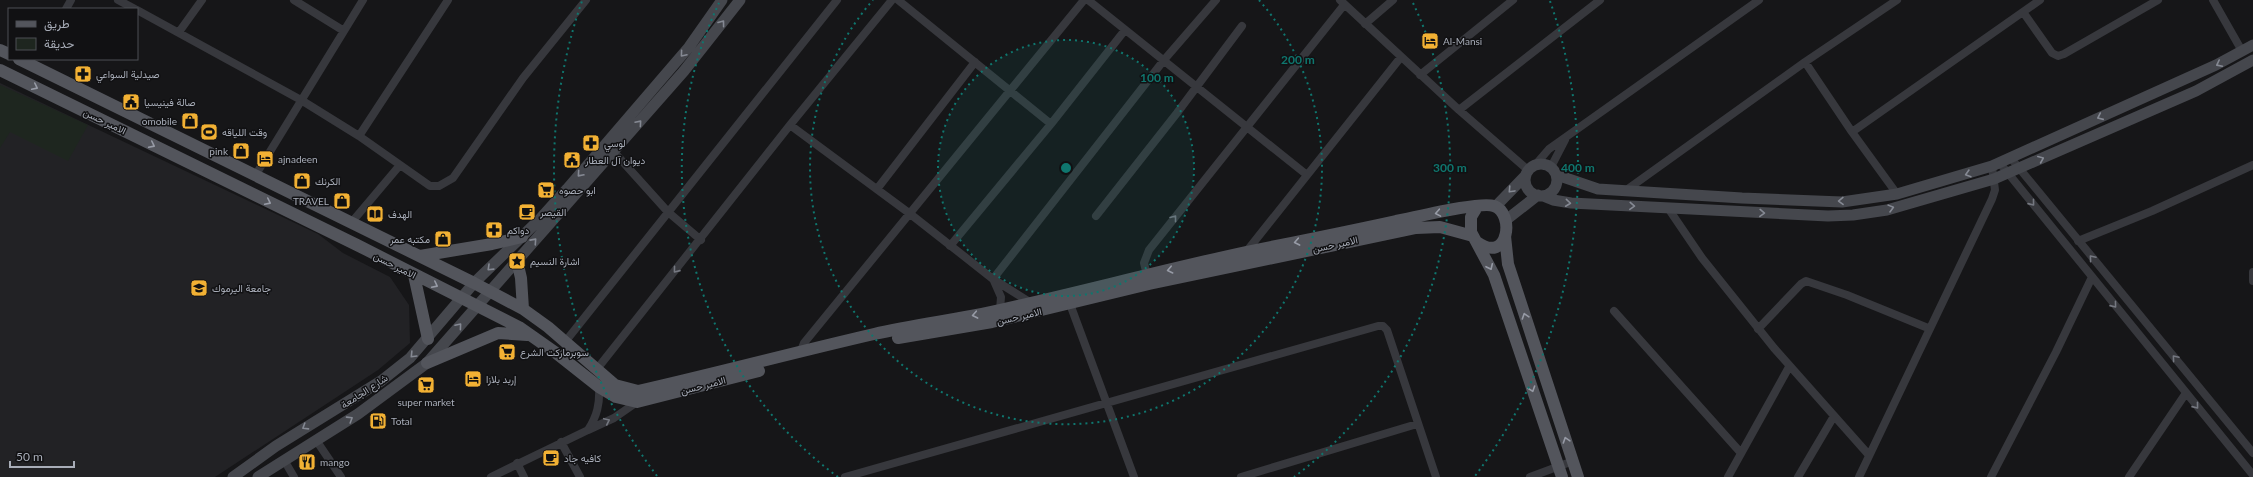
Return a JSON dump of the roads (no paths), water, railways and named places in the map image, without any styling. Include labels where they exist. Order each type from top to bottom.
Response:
[{"type":"main road","name":"شارع الجامعة","points":[[233,477],[276,446],[381,381],[410,358],[428,339],[474,283],[522,237],[567,189],[685,52],[722,0]]},
{"type":"main road","name":"شارع الجامعة","points":[[258,477],[358,414],[427,363],[698,55],[740,0]]},
{"type":"main road","points":[[1496,206],[1530,170],[1546,164],[1554,171],[1598,189],[1742,198],[1842,202],[1897,194],[1995,164],[2216,65],[2253,45]]},
{"type":"main road","points":[[1530,170],[1526,185],[1528,189],[1540,196],[1571,203],[1687,210],[1853,215],[1887,210],[1994,179],[2196,92],[2253,60]]},
{"type":"main road","name":"الامير حسن","points":[[33,62],[255,176],[420,256],[523,309],[565,342],[615,385],[638,391],[876,334],[1148,279],[1416,228],[1440,227],[1463,232],[1489,249],[1494,249],[1501,243],[1505,228]]},
{"type":"main road","name":"الامير حسن","points":[[0,70],[461,298],[532,336],[599,387],[616,397],[637,402],[878,341],[992,322],[1070,304],[1148,279],[1246,252],[1437,212],[1477,207]]},
{"type":"main road","points":[[1505,228],[1540,196],[1549,194],[1556,186],[1554,171]]},
{"type":"main road","points":[[1687,210],[1689,194]]},
{"type":"main road","points":[[1560,472],[1494,275],[1475,239],[1469,224],[1477,207],[1484,205],[1496,206],[1504,214],[1508,264],[1578,477]]},
{"type":"main road","points":[[420,256],[492,244],[522,237]]},
{"type":"main road","points":[[517,260],[521,278],[523,309]]},
{"type":"main road","points":[[414,275],[428,339]]},
{"type":"main road","points":[[427,363],[498,333],[532,336]]},
{"type":"street","points":[[118,0],[132,8]]},
{"type":"street","points":[[178,32],[202,0]]},
{"type":"street","points":[[294,0],[344,31]]},
{"type":"street","points":[[255,176],[363,0]]},
{"type":"street","points":[[359,136],[448,0]]},
{"type":"street","points":[[138,11],[301,100],[359,136],[430,186],[439,186],[453,178],[522,78],[586,0]]},
{"type":"street","points":[[565,342],[837,0]]},
{"type":"street","points":[[597,369],[701,240],[790,125],[892,0]]},
{"type":"street","points":[[898,0],[1051,124]]},
{"type":"street","points":[[800,353],[804,343],[1084,0]]},
{"type":"street","points":[[1088,0],[1307,175]]},
{"type":"street","points":[[993,279],[1164,60],[1216,0]]},
{"type":"street","points":[[1365,24],[1393,0]]},
{"type":"street","points":[[1420,75],[1513,0]]},
{"type":"street","points":[[1458,110],[1600,0]]},
{"type":"street","points":[[1148,279],[1144,263],[1150,250],[1342,2],[1458,110],[1530,170],[1549,149],[1565,140],[1759,0]]},
{"type":"street","points":[[1625,191],[1805,62],[1897,0]]},
{"type":"street","points":[[1852,132],[2040,0]]},
{"type":"street","points":[[2023,12],[2052,53],[2058,56],[2158,0]]},
{"type":"street","points":[[2213,0],[2242,51]]},
{"type":"street","points":[[1096,216],[1242,26]]},
{"type":"street","points":[[950,246],[1051,124],[1125,30]]},
{"type":"street","points":[[1246,252],[1401,57]]},
{"type":"street","points":[[877,189],[974,62]]},
{"type":"street","points":[[1805,62],[1852,132],[1897,194]]},
{"type":"street","points":[[790,125],[909,213],[993,279],[1030,303]]},
{"type":"street","points":[[1554,171],[1565,140]]},
{"type":"street","points":[[614,152],[668,212],[701,240]]},
{"type":"street","points":[[2010,157],[2253,453]]},
{"type":"street","points":[[1995,164],[2008,173],[2253,476]]},
{"type":"street","points":[[1859,477],[1868,454],[1928,328],[1986,211],[1995,190],[1995,164]]},
{"type":"street","points":[[351,223],[400,165]]},
{"type":"street","points":[[2078,241],[2152,211],[2253,165]]},
{"type":"street","points":[[1668,208],[1702,258],[1758,329],[1789,367],[1868,454]]},
{"type":"street","points":[[2253,272],[2253,281]]},
{"type":"street","points":[[1991,477],[2056,352],[2092,277]]},
{"type":"street","points":[[993,279],[1001,297],[1000,310]]},
{"type":"street","points":[[1758,329],[1801,284],[1806,282],[1847,295],[1928,328]]},
{"type":"street","points":[[1070,304],[1134,477]]},
{"type":"street","points":[[1614,311],[1741,453]]},
{"type":"street","points":[[845,477],[1107,401],[1378,326],[1383,326],[1387,330],[1417,424],[1436,477]]},
{"type":"street","points":[[1728,477],[1789,367]]},
{"type":"street","points":[[588,430],[595,418],[598,408],[599,387]]},
{"type":"street","points":[[2129,477],[2186,393]]},
{"type":"street","points":[[491,477],[517,463],[614,418],[637,402]]},
{"type":"street","points":[[1798,477],[1834,416]]},
{"type":"street","points":[[1241,477],[1417,424]]},
{"type":"street","points":[[316,440],[341,477]]},
{"type":"street","points":[[561,442],[580,477]]},
{"type":"street","points":[[284,460],[294,477]]},
{"type":"street","points":[[1530,477],[1560,472],[1573,461]]},
{"type":"street","points":[[517,463],[524,477]]},
{"type":"place","name":"Al-Mansi","points":[[1430,41]]},
{"type":"place","name":"صيدلية السواعي","points":[[83,74]]},
{"type":"place","name":"صالة فينيسيا","points":[[131,102]]},
{"type":"place","name":"omobile","points":[[190,121]]},
{"type":"place","name":"وقت اللياقه","points":[[209,132]]},
{"type":"place","name":"لوسي","points":[[591,143]]},
{"type":"place","name":"pink","points":[[241,151]]},
{"type":"place","name":"ajnadeen","points":[[265,159]]},
{"type":"place","name":"ديوان آل العطار","points":[[572,160]]},
{"type":"place","name":"الكرنك","points":[[302,181]]},
{"type":"place","name":"ابو حصوه","points":[[546,190]]},
{"type":"place","name":"TRAVEL","points":[[342,201]]},
{"type":"place","name":"القيصر","points":[[527,212]]},
{"type":"place","name":"الهدف","points":[[375,214]]},
{"type":"place","name":"دواكم","points":[[494,230]]},
{"type":"place","name":"مكتبه عمر","points":[[443,239]]},
{"type":"place","name":"اشارة النسيم","points":[[517,261]]},
{"type":"place","name":"جامعة اليرموك","points":[[199,288]]},
{"type":"place","name":"سوبرماركت الشرع","points":[[507,352]]},
{"type":"place","name":"إربد بلازا","points":[[473,379]]},
{"type":"place","name":"super market","points":[[426,385]]},
{"type":"place","name":"Total","points":[[378,421]]},
{"type":"place","name":"كافيه جاد","points":[[551,458]]},
{"type":"place","name":"mango","points":[[307,462]]}]
